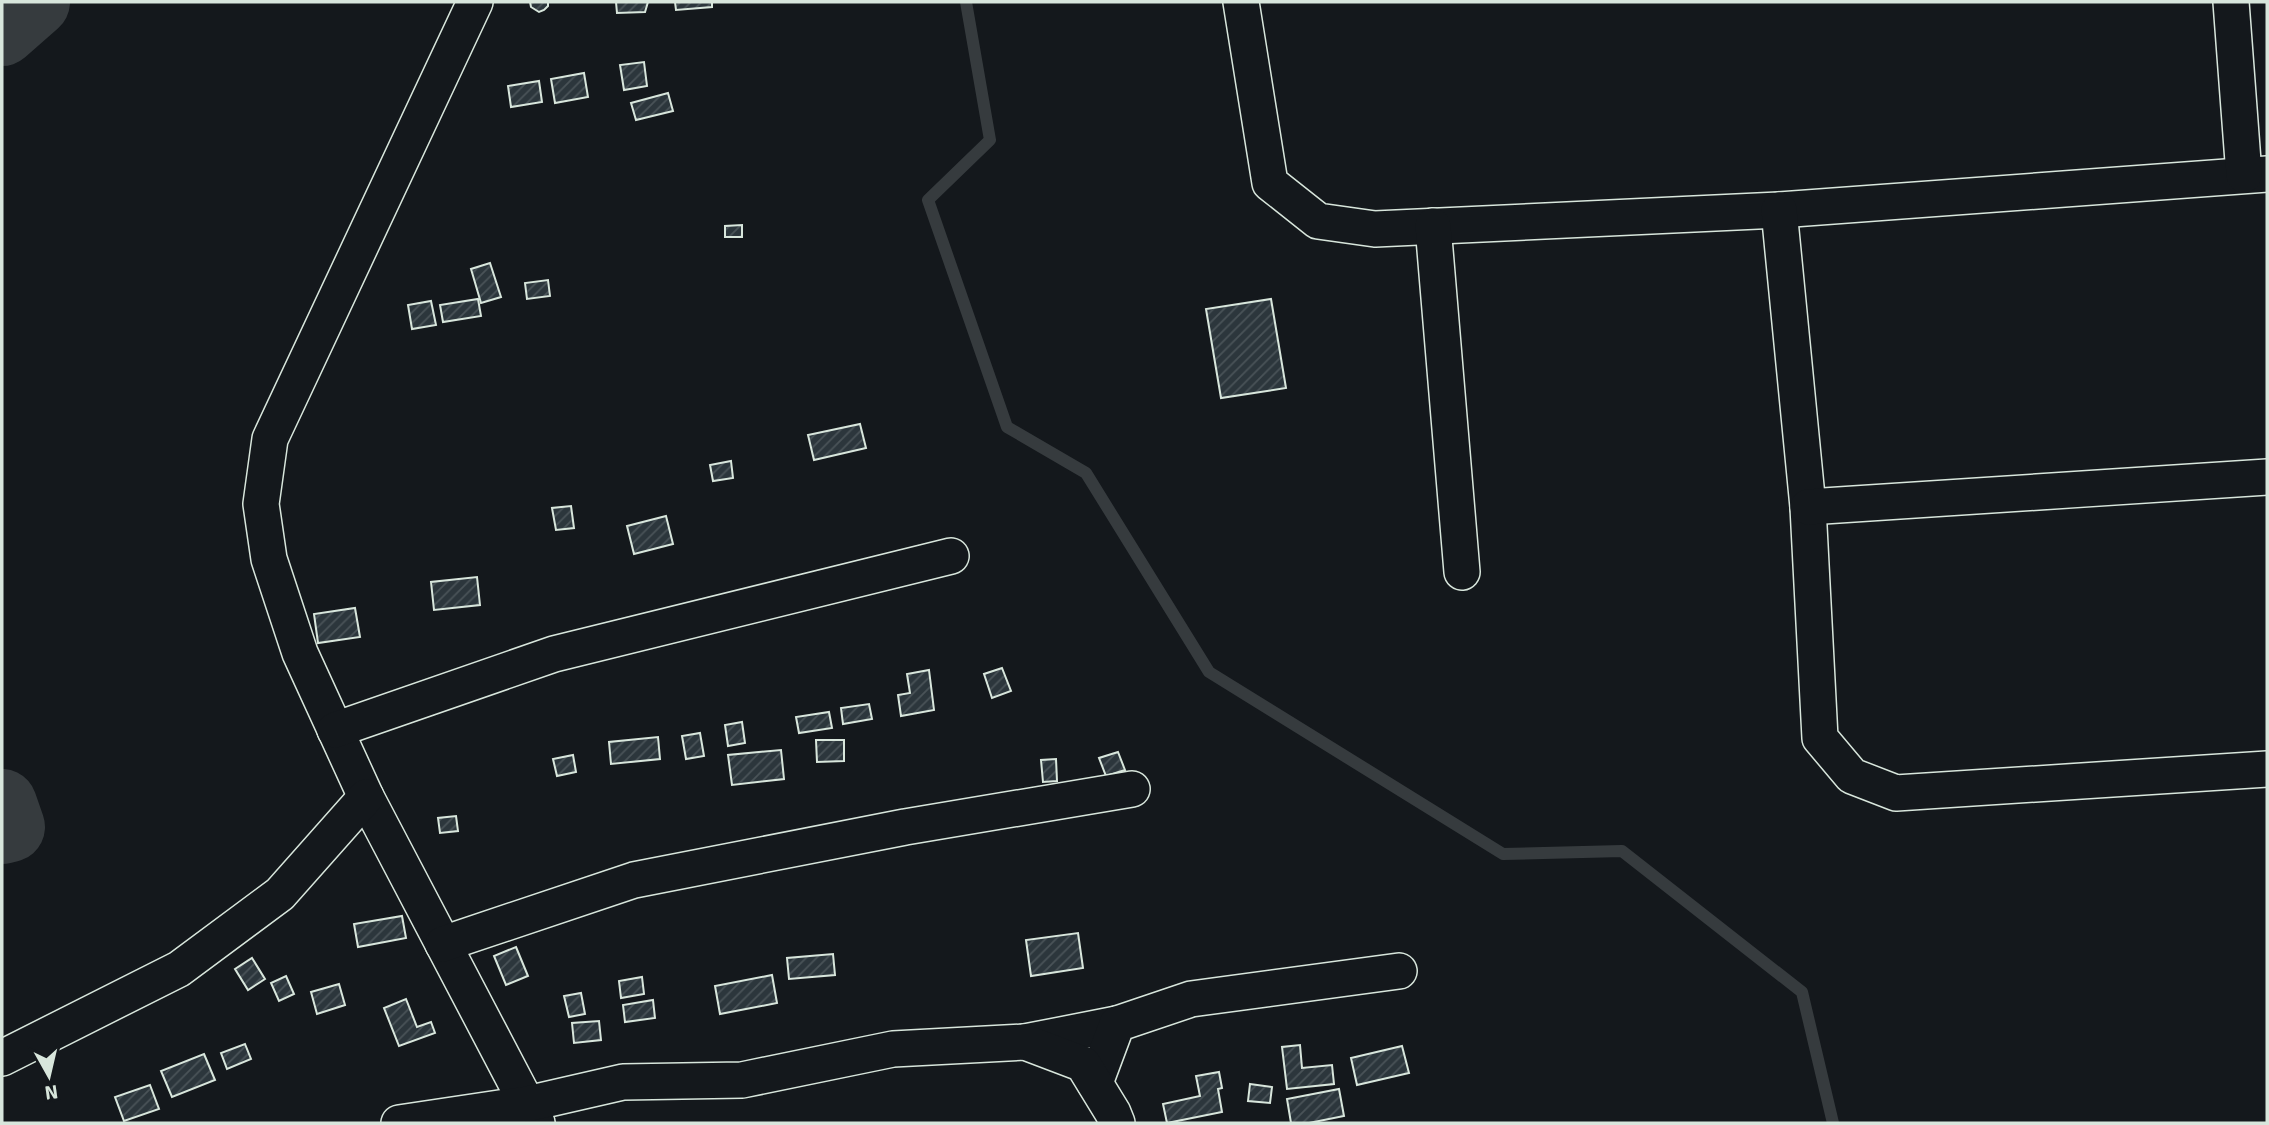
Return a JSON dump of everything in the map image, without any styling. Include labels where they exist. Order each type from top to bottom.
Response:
[{"type":"street","points":[[475,2],[270,439],[261,504],[269,559],[300,653],[366,797],[532,1114]]},
{"type":"street","points":[[1241,2],[1270,183],[1318,221],[1375,229],[1779,210],[2256,175],[2231,2]]},
{"type":"street","points":[[1779,210],[1808,507],[1820,738],[1852,776],[1896,793],[2267,769]]},
{"type":"street","points":[[1433,226],[1462,572]]},
{"type":"street","points":[[1808,507],[2267,477]]},
{"type":"street","points":[[335,730],[555,654],[951,556]]},
{"type":"street","points":[[443,944],[634,880],[905,827],[1132,789]]},
{"type":"street","points":[[2,1058],[179,968],[280,894],[366,797]]},
{"type":"street","points":[[399,1123],[532,1114],[623,1082],[742,1080],[893,1049],[1025,1042],[1117,1024],[1191,999],[1399,971]]},
{"type":"street","points":[[1095,1083],[1117,1024]]},
{"type":"street","points":[[1025,1042],[1083,1063],[1117,1123]]},
{"type":"building","points":[[530,2],[548,2],[548,6],[539,12],[531,7]]},
{"type":"building","points":[[616,2],[648,2],[645,12],[617,13]]},
{"type":"building","points":[[675,2],[712,2],[712,7],[676,10]]},
{"type":"building","points":[[644,62],[647,86],[624,90],[620,65]]},
{"type":"building","points":[[584,73],[588,97],[555,103],[551,79]]},
{"type":"building","points":[[539,81],[542,102],[511,107],[508,86]]},
{"type":"building","points":[[668,93],[673,111],[636,120],[631,103]]},
{"type":"building","points":[[742,225],[742,237],[725,237],[725,226]]},
{"type":"building","points":[[490,263],[501,297],[481,303],[471,269]]},
{"type":"building","points":[[548,280],[550,296],[527,299],[525,283]]},
{"type":"building","points":[[478,299],[481,316],[443,322],[440,305]]},
{"type":"building","points":[[1271,299],[1286,388],[1221,398],[1206,309]]},
{"type":"building","points":[[431,301],[436,325],[412,329],[408,305]]},
{"type":"building","points":[[860,424],[866,448],[814,460],[808,435]]},
{"type":"building","points":[[731,461],[733,478],[713,481],[710,465]]},
{"type":"building","points":[[571,506],[574,528],[556,530],[552,508]]},
{"type":"building","points":[[666,516],[673,544],[634,554],[627,526]]},
{"type":"building","points":[[477,577],[480,605],[434,610],[431,582]]},
{"type":"building","points":[[355,608],[360,637],[318,643],[314,614]]},
{"type":"building","points":[[1002,668],[1011,691],[992,698],[984,674]]},
{"type":"building","points":[[929,670],[934,710],[901,716],[898,695],[910,693],[907,674]]},
{"type":"building","points":[[869,704],[872,719],[843,724],[841,708]]},
{"type":"building","points":[[829,712],[832,728],[799,733],[796,717]]},
{"type":"building","points":[[742,722],[745,743],[728,746],[725,725]]},
{"type":"building","points":[[700,733],[704,756],[686,759],[682,736]]},
{"type":"building","points":[[658,737],[660,759],[611,764],[609,742]]},
{"type":"building","points":[[816,740],[844,740],[844,761],[817,762]]},
{"type":"building","points":[[781,750],[784,779],[732,785],[728,755]]},
{"type":"building","points":[[1118,752],[1125,770],[1106,776],[1099,758]]},
{"type":"building","points":[[573,755],[576,772],[557,776],[553,759]]},
{"type":"building","points":[[1056,759],[1057,781],[1043,782],[1041,760]]},
{"type":"building","points":[[456,816],[458,831],[440,833],[438,818]]},
{"type":"building","points":[[402,916],[406,938],[358,947],[354,924]]},
{"type":"building","points":[[1078,933],[1083,968],[1031,976],[1026,940]]},
{"type":"building","points":[[516,947],[528,976],[506,985],[494,956]]},
{"type":"building","points":[[833,954],[835,975],[789,979],[787,958]]},
{"type":"building","points":[[252,958],[265,979],[248,990],[235,969]]},
{"type":"building","points":[[772,975],[777,1003],[720,1014],[715,986]]},
{"type":"building","points":[[286,976],[294,994],[279,1001],[271,983]]},
{"type":"building","points":[[642,977],[644,994],[621,998],[619,981]]},
{"type":"building","points":[[339,984],[345,1005],[317,1014],[311,992]]},
{"type":"building","points":[[581,993],[585,1014],[569,1017],[564,996]]},
{"type":"building","points":[[406,999],[417,1027],[431,1022],[435,1033],[399,1046],[384,1008]]},
{"type":"building","points":[[653,1000],[655,1018],[625,1022],[623,1005]]},
{"type":"building","points":[[599,1021],[601,1040],[574,1043],[572,1023]]},
{"type":"building","points":[[245,1044],[251,1059],[227,1069],[221,1053]]},
{"type":"building","points":[[1300,1045],[1302,1068],[1332,1065],[1334,1084],[1287,1089],[1282,1047]]},
{"type":"building","points":[[1402,1046],[1409,1073],[1357,1085],[1351,1058]]},
{"type":"building","points":[[204,1054],[215,1080],[172,1097],[161,1071]]},
{"type":"building","points":[[1219,1072],[1222,1088],[1218,1089],[1222,1112],[1167,1123],[1163,1104],[1200,1096],[1196,1076]]},
{"type":"building","points":[[1250,1084],[1272,1087],[1270,1103],[1248,1101]]},
{"type":"building","points":[[150,1085],[159,1109],[124,1121],[115,1097]]},
{"type":"building","points":[[1339,1089],[1344,1116],[1309,1123],[1291,1123],[1287,1099]]},
{"type":"waterway","points":[[2,31],[35,2]]},
{"type":"waterway","points":[[966,2],[990,140],[928,200],[1007,427],[1086,473],[1209,672],[1503,854],[1622,851],[1802,992],[1833,1123]]},
{"type":"waterway","points":[[2,804],[10,827],[2,829]]}]
